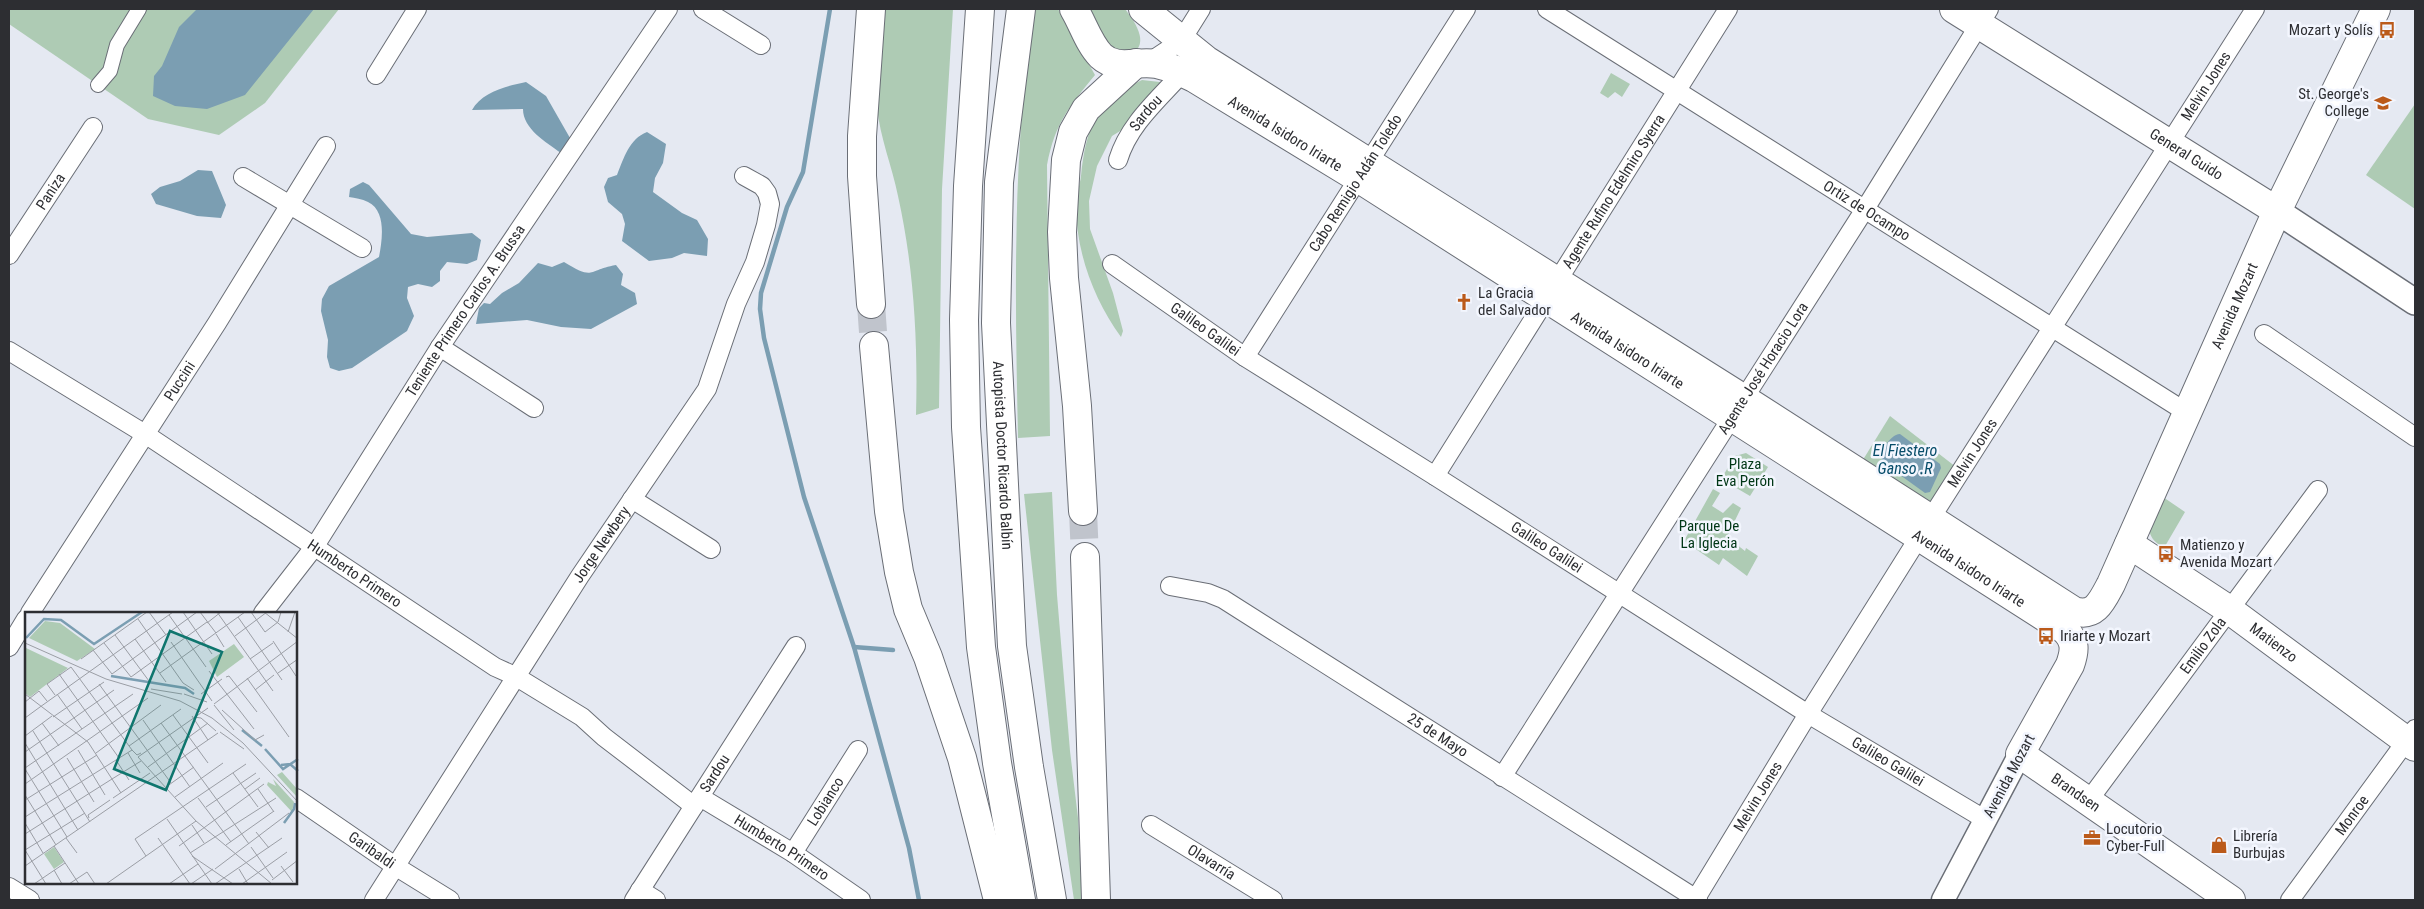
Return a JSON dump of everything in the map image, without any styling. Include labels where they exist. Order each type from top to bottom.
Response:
[{"type":"main road","points":[[870,304],[862,176],[862,136],[871,9]]},
{"type":"main road","points":[[980,9],[968,186],[964,320],[966,427],[981,647],[997,763],[1021,900]]},
{"type":"main road","name":"Autopista Doctor Ricardo Balbín","points":[[1021,9],[999,182],[996,323],[1012,646],[1028,768],[1052,900]]},
{"type":"main road","name":"Avenida Isidoro Iriarte","points":[[1074,9],[1101,56],[1115,64],[1142,63],[1194,70],[1363,170],[1925,527],[2074,610],[2086,613],[2099,606]]},
{"type":"main road","points":[[1083,511],[1077,406],[1064,278],[1062,232],[1066,160],[1073,132],[1086,109],[1142,63],[1149,51],[1152,38],[1143,9]]},
{"type":"main road","name":"Avenida Isidoro Iriarte","points":[[1143,9],[1181,41],[1194,70]]},
{"type":"main road","name":"General Guido","points":[[1954,9],[1984,16],[2170,144],[2277,211],[2415,302]]},
{"type":"main road","name":"Avenida Mozart","points":[[2099,606],[2129,544],[2186,412],[2277,211],[2374,10]]},
{"type":"main road","points":[[874,346],[889,511],[899,572],[908,609],[928,657],[962,758],[998,900]]},
{"type":"main road","name":"Avenida Isidoro Iriarte","points":[[1925,527],[2065,630],[2072,639],[2075,652]]},
{"type":"main road","name":"Matienzo","points":[[2129,544],[2228,609],[2412,739]]},
{"type":"main road","points":[[1086,557],[1096,900]]},
{"type":"main road","name":"Avenida Mozart","points":[[2020,754],[2054,696],[2075,652]]},
{"type":"main road","name":"Brandsen","points":[[2020,754],[2090,800],[2226,899]]},
{"type":"street","points":[[98,85],[110,71],[117,45],[139,9]]},
{"type":"street","points":[[376,74],[416,9]]},
{"type":"street","name":"Teniente Primero Carlos A. Brussa","points":[[264,612],[315,546],[440,347],[668,9]]},
{"type":"street","points":[[703,9],[761,45]]},
{"type":"street","points":[[1142,63],[1181,41],[1201,9]]},
{"type":"street","name":"Cabo Remigio Adán Toledo","points":[[1245,357],[1466,9]]},
{"type":"street","name":"Ortiz de Ocampo","points":[[1547,9],[2186,412]]},
{"type":"street","name":"Agente Rufino Edelmiro Syerra","points":[[1436,476],[1728,9]]},
{"type":"street","name":"Melvin Jones","points":[[1696,900],[1808,714],[1925,527],[2255,9]]},
{"type":"street","name":"Agente José Horacio Lora","points":[[1502,777],[1865,210],[1984,16]]},
{"type":"street","name":"Sardou","points":[[1118,160],[1124,142],[1131,130],[1194,70]]},
{"type":"street","name":"Paniza","points":[[9,255],[93,127]]},
{"type":"street","name":"Puccini","points":[[31,612],[326,146]]},
{"type":"street","name":"Jorge Newbery","points":[[374,900],[515,676],[707,389],[736,304],[754,262],[766,225],[770,204],[762,186],[744,176]]},
{"type":"street","points":[[242,177],[291,204],[362,248]]},
{"type":"street","name":"Galileo Galilei","points":[[1112,264],[1245,357],[1436,476],[1808,714],[1986,820]]},
{"type":"street","points":[[2264,334],[2415,437]]},
{"type":"street","points":[[440,347],[534,408]]},
{"type":"street","name":"Humberto Primero","points":[[9,350],[145,434],[495,667],[515,676],[582,717],[604,738],[697,801],[793,853],[861,900]]},
{"type":"street","name":"Emilio Zola","points":[[2090,800],[2228,609],[2318,490]]},
{"type":"street","points":[[632,499],[711,549]]},
{"type":"street","name":"25 de Mayo","points":[[1170,586],[1208,593],[1223,599],[1696,900]]},
{"type":"street","name":"Sardou","points":[[637,895],[796,646]]},
{"type":"street","name":"Monroe","points":[[2290,900],[2412,739]]},
{"type":"street","name":"Lobianco","points":[[793,853],[858,750]]},
{"type":"street","name":"Avenida Mozart","points":[[1943,900],[2020,754]]},
{"type":"street","name":"Garibaldi","points":[[298,799],[395,866],[450,900]]},
{"type":"street","name":"Olavarría","points":[[1151,825],[1273,900]]},
{"type":"street","points":[[9,887],[30,900]]},
{"type":"street","points":[[637,895],[656,900]]},
{"type":"green space","points":[[9,9],[339,9],[265,103],[219,135],[148,119],[9,24]]},
{"type":"green space","points":[[880,9],[953,9],[942,189],[939,408],[916,415],[914,305],[908,250],[898,196],[877,107],[876,71]]},
{"type":"green space","points":[[1034,9],[1058,9],[1095,75],[1064,116],[1054,138],[1047,165],[1050,436],[1018,438],[1016,277],[1018,169],[1027,62]]},
{"type":"green space","points":[[1089,9],[1125,9],[1140,34],[1139,47],[1135,52],[1127,56],[1107,47]]},
{"type":"green space","points":[[1611,73],[1630,84],[1622,97],[1615,92],[1608,98],[1600,93]]},
{"type":"green space","points":[[1142,80],[1169,83],[1130,125],[1112,136],[1097,166],[1089,201],[1090,229],[1113,293],[1123,331],[1121,337],[1111,323],[1088,275],[1079,241],[1076,202],[1086,144],[1096,118],[1114,97]]},
{"type":"green space","points":[[2415,104],[2415,209],[2366,175]]},
{"type":"green space","points":[[1890,416],[1956,467],[1930,504],[1861,463]]},
{"type":"green space","name":"Plaza Eva Perón","points":[[1746,453],[1768,467],[1750,496],[1721,479],[1735,456]]},
{"type":"green space","name":"Parque De La Iglecia","points":[[1713,489],[1720,493],[1712,506],[1723,513],[1733,503],[1741,508],[1727,537],[1745,551],[1746,548],[1758,556],[1747,576],[1723,558],[1719,565],[1684,541]]},
{"type":"green space","points":[[1052,492],[1057,595],[1070,751],[1078,818],[1082,900],[1074,900],[1052,750],[1024,494]]},
{"type":"green space","points":[[2163,497],[2185,512],[2164,548],[2151,537],[2150,531],[2152,518]]},
{"type":"water","points":[[197,9],[314,9],[245,95],[207,109],[175,106],[153,96],[154,76],[162,66],[179,27]]},
{"type":"water","points":[[526,82],[546,96],[570,138],[561,153],[542,140],[531,129],[524,116],[523,109],[472,110],[488,94]]},
{"type":"water","points":[[647,132],[666,144],[663,163],[655,178],[653,192],[682,213],[697,220],[708,239],[707,256],[684,253],[672,258],[649,261],[622,241],[625,224],[622,214],[608,202],[604,187],[608,178],[617,175],[631,144]]},
{"type":"water","points":[[198,170],[212,171],[226,205],[221,218],[197,216],[156,204],[151,194],[160,187],[180,181]]},
{"type":"water","points":[[363,182],[369,185],[411,234],[427,237],[472,233],[481,240],[477,260],[467,264],[447,262],[440,271],[440,281],[432,287],[418,284],[408,287],[407,298],[414,316],[407,331],[352,368],[339,371],[330,368],[327,357],[328,340],[321,311],[322,299],[329,286],[379,257],[382,227],[378,212],[368,202],[349,197],[350,189]]},
{"type":"water","points":[[564,262],[586,273],[616,265],[623,274],[621,285],[635,293],[637,304],[591,329],[561,327],[527,320],[476,324],[479,308],[484,303],[490,304],[502,293],[519,283],[538,263],[552,267]]},
{"type":"water","name":"El Fiestero Ganso .R","points":[[1900,434],[1940,464],[1941,468],[1930,492],[1925,493],[1882,462],[1882,454],[1886,445],[1892,437]]},
{"type":"waterway","points":[[830,9],[803,172],[787,207],[761,293],[760,309],[764,338],[804,497],[854,647],[909,848],[919,900]]},
{"type":"waterway","points":[[854,647],[893,650]]},
{"type":"tunnel","points":[[871,304],[874,346]]},
{"type":"tunnel","points":[[1083,511],[1085,557]]},
{"type":"place","name":"Mozart y Solís","points":[[2387,30]]},
{"type":"place","name":"St. George's College","points":[[2383,103]]},
{"type":"place","name":"La Gracia del Salvador","points":[[1464,302]]},
{"type":"place","name":"Matienzo y Avenida Mozart","points":[[2166,554]]},
{"type":"place","name":"Iriarte y Mozart","points":[[2046,636]]},
{"type":"place","name":"Locutorio Cyber-Full","points":[[2092,838]]},
{"type":"place","name":"Librería Burbujas","points":[[2219,845]]}]
